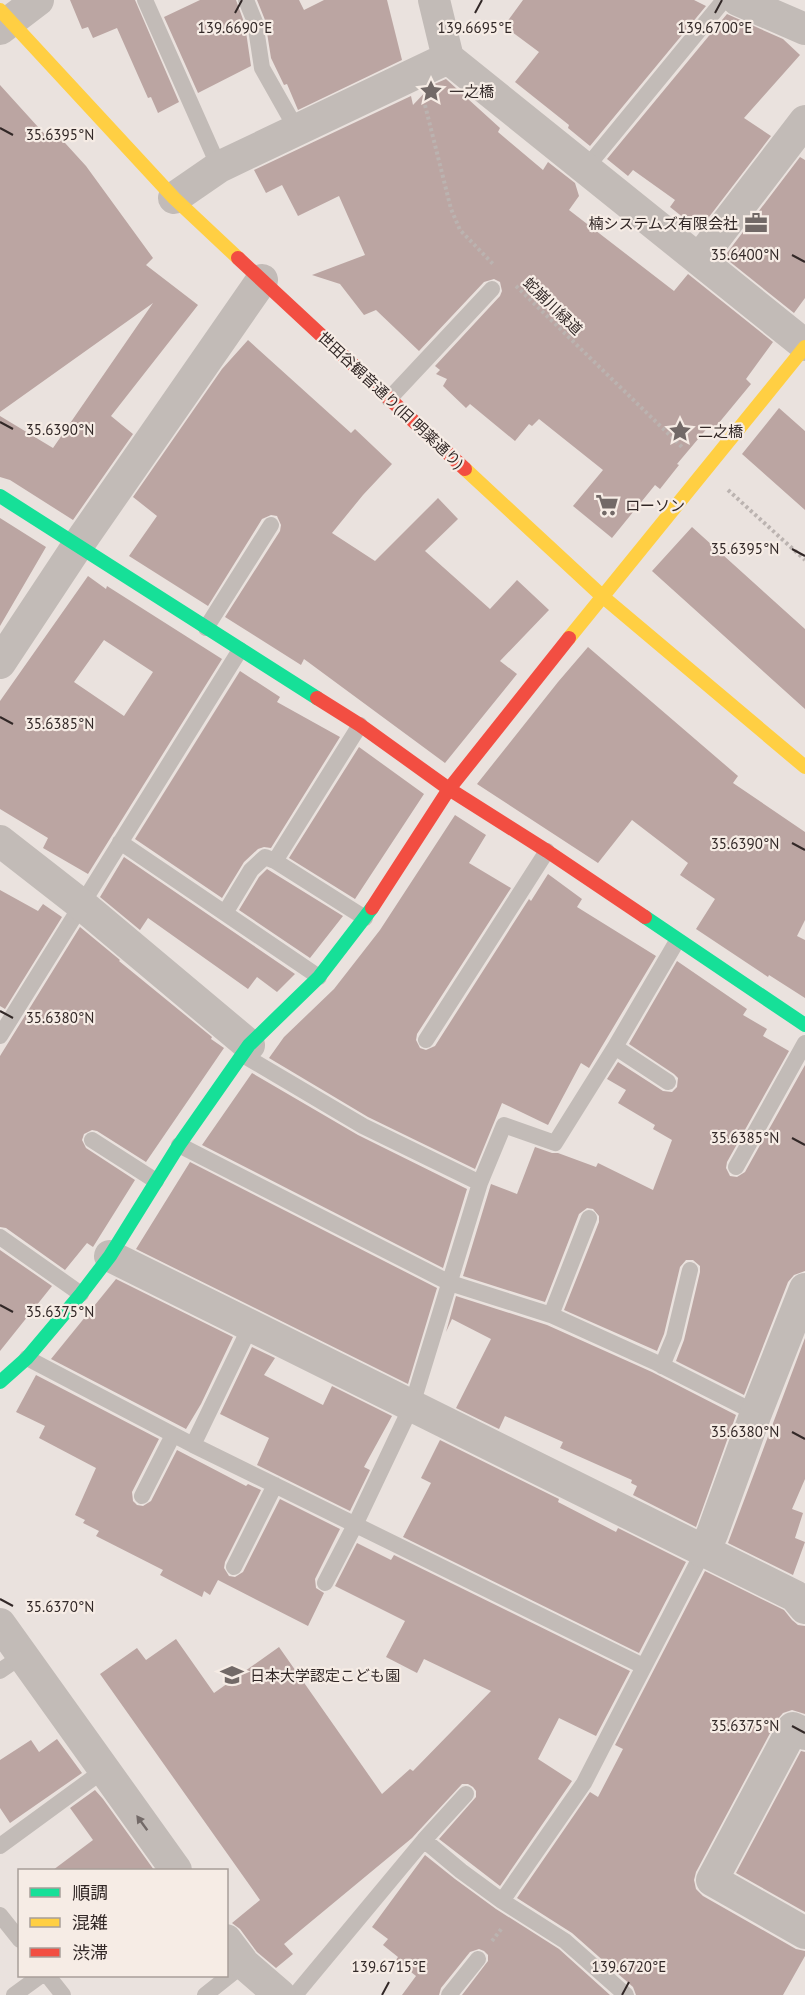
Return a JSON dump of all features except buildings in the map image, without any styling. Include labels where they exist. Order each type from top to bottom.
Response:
[{"type":"street","points":[[3,20],[38,0]]},
{"type":"street","points":[[0,1382],[27,1358],[81,1294],[110,1256],[179,1145],[246,1050],[319,977],[365,918],[449,789],[805,346],[700,258],[448,58],[434,0]]},
{"type":"street","points":[[738,0],[805,29]]},
{"type":"street","name":"世田谷観音通り(旧 明薬通り)","points":[[3,20],[174,198],[262,280],[602,596],[805,767]]},
{"type":"street","points":[[174,198],[219,167],[448,58]]},
{"type":"street","points":[[700,258],[805,121]]},
{"type":"street","points":[[0,663],[78,545],[262,280]]},
{"type":"street","points":[[0,496],[360,725],[449,789],[547,851],[677,941],[805,1025]]},
{"type":"street","points":[[0,841],[82,905],[246,1050]]},
{"type":"street","points":[[110,1256],[795,1596],[805,1608]]},
{"type":"street","points":[[703,1552],[712,1534],[756,1413],[805,1290]]},
{"type":"street","points":[[0,1624],[11,1663],[104,1770],[175,1869]]},
{"type":"street","points":[[805,1734],[793,1728],[712,1880],[805,1933]]},
{"type":"street","points":[[235,1952],[280,1995]]},
{"type":"lane","points":[[145,0],[219,167]]},
{"type":"lane","points":[[246,0],[255,22],[262,68],[297,130]]},
{"type":"lane","points":[[586,168],[724,0]]},
{"type":"lane","points":[[390,399],[492,289]]},
{"type":"lane","points":[[206,628],[270,525]]},
{"type":"lane","points":[[0,1036],[240,650]]},
{"type":"lane","points":[[275,861],[360,725]]},
{"type":"lane","points":[[120,842],[319,977]]},
{"type":"lane","points":[[426,1040],[547,851]]},
{"type":"lane","points":[[225,914],[252,870],[265,857],[365,918]]},
{"type":"lane","points":[[325,1582],[412,1405],[480,1183],[504,1125],[555,1143],[677,941]]},
{"type":"lane","points":[[736,1167],[805,1043]]},
{"type":"lane","points":[[615,1047],[668,1082]]},
{"type":"lane","points":[[246,1050],[363,1126],[480,1183]]},
{"type":"lane","points":[[92,1140],[156,1181]]},
{"type":"lane","points":[[179,1145],[450,1283],[550,1315],[662,1366],[756,1413]]},
{"type":"lane","points":[[550,1315],[589,1218]]},
{"type":"lane","points":[[0,1237],[81,1294]]},
{"type":"lane","points":[[662,1366],[674,1337],[690,1270]]},
{"type":"lane","points":[[193,1444],[251,1325]]},
{"type":"lane","points":[[27,1358],[173,1435],[643,1666]]},
{"type":"lane","points":[[142,1496],[173,1435]]},
{"type":"lane","points":[[234,1567],[275,1485]]},
{"type":"lane","points":[[502,1901],[584,1783],[703,1552]]},
{"type":"lane","points":[[0,1846],[104,1770]]},
{"type":"lane","points":[[295,1995],[424,1840],[466,1794]]},
{"type":"lane","points":[[424,1840],[502,1901],[565,1941],[626,1995]]},
{"type":"lane","points":[[0,1916],[18,1938]]},
{"type":"lane","points":[[449,1995],[478,1959]]},
{"type":"lane","points":[[14,1995],[39,1977]]},
{"type":"lane","points":[[49,1977],[63,1995]]},
{"type":"lane","points":[[205,1995],[218,1977]]},
{"type":"path","points":[[417,71],[451,209],[460,230],[494,265]]},
{"type":"path","name":"蛇崩川緑道","points":[[511,282],[705,469],[805,560]]},
{"type":"path","points":[[478,1959],[516,1911]]},
{"type":"traffic: fast","points":[[0,496],[317,698]]},
{"type":"traffic: fast","points":[[0,1382],[27,1358],[110,1256],[179,1145],[249,1045],[319,977],[372,908]]},
{"type":"traffic: fast","points":[[645,917],[805,1025]]},
{"type":"traffic: slow","points":[[0,10],[174,198],[238,258]]},
{"type":"traffic: slow","points":[[569,638],[805,347]]},
{"type":"traffic: slow","points":[[465,469],[602,596],[805,767]]},
{"type":"traffic: jam","points":[[238,258],[465,469]]},
{"type":"traffic: jam","points":[[372,908],[449,789],[569,638]]},
{"type":"traffic: jam","points":[[317,698],[360,725],[449,789],[645,917]]},
{"type":"place","name":"一之橋","points":[[431,91]]},
{"type":"place","name":"楠システムズ有限会社","points":[[756,223]]},
{"type":"place","name":"二之橋","points":[[680,431]]},
{"type":"place","name":"ローソン","points":[[607,505]]},
{"type":"place","name":"日本大学認定こども園","points":[[232,1675]]}]
